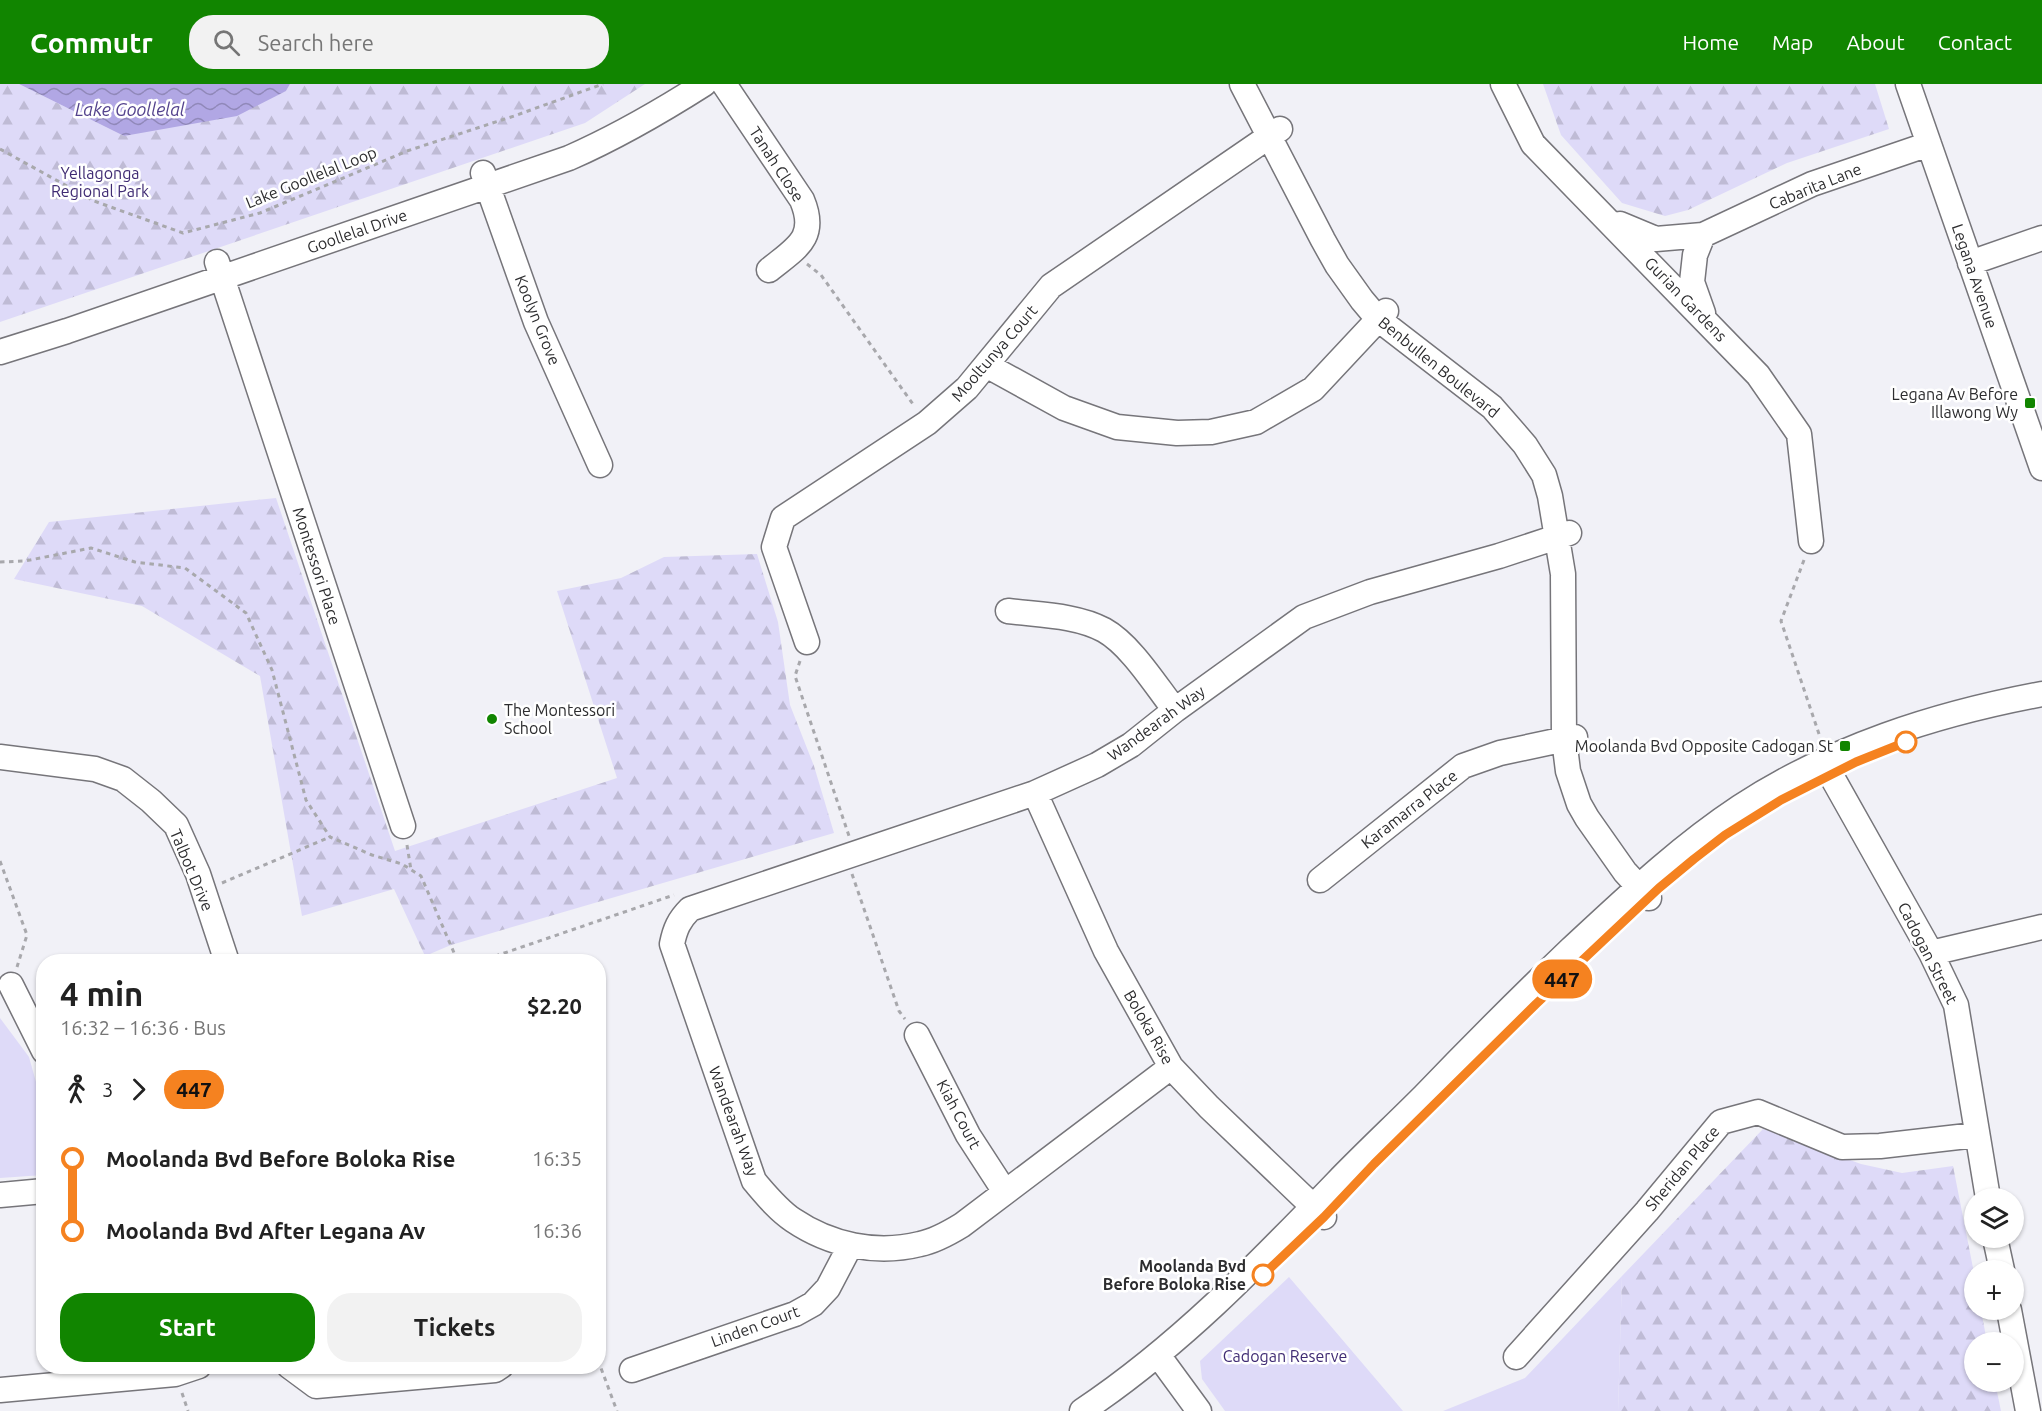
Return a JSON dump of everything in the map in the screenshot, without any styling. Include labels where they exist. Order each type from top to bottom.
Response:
[{"type":"street","name":"Goollelal Drive","points":[[0,336],[219,270],[485,179],[591,134],[673,84]]},
{"type":"street","name":"Goollelal Drive","points":[[485,179],[569,158],[602,144],[643,122],[704,84]]},
{"type":"street","name":"Tanah Close","points":[[724,84],[802,200],[808,214],[808,229],[803,238],[792,252],[769,270]]},
{"type":"street","name":"Benbullen Boulevard","points":[[1242,84],[1275,132],[1343,255],[1382,315],[1497,396],[1534,437],[1548,458],[1558,482],[1575,631],[1568,771],[1579,804],[1602,841],[1648,887]]},
{"type":"street","name":"Benbullen Boulevard","points":[[1256,84],[1275,132]]},
{"type":"street","name":"Gurian Gardens","points":[[1503,84],[1533,144],[1758,375],[1799,434],[1811,541]]},
{"type":"street","name":"Legana Avenue","points":[[1908,84],[2042,465]]},
{"type":"street","name":"Mooltunya Court","points":[[807,642],[774,547],[783,518],[927,423],[967,388],[1052,286],[1275,132]]},
{"type":"street","name":"Cabarita Lane","points":[[1607,218],[1656,239],[1703,235],[1812,184],[1929,144]]},
{"type":"street","name":"Koolyn Grove","points":[[485,179],[536,322],[600,465]]},
{"type":"street","points":[[1703,235],[1695,255],[1692,282],[1705,320]]},
{"type":"street","points":[[1970,263],[2042,238]]},
{"type":"street","name":"Goollelal Drive","points":[[0,352],[67,331],[219,270]]},
{"type":"street","name":"Montessori Place","points":[[219,270],[403,825]]},
{"type":"street","points":[[986,365],[1064,408],[1117,426],[1178,433],[1211,432],[1256,422],[1313,389],[1382,315]]},
{"type":"street","name":"Wandearah Way","points":[[1171,1067],[962,1225],[931,1241],[920,1244],[892,1248],[850,1246],[830,1240],[792,1219],[772,1202],[754,1181],[672,944],[674,932],[681,918],[690,909],[1035,793],[1097,765],[1131,745],[1175,710],[1304,617],[1370,592],[1563,535]]},
{"type":"street","points":[[1008,611],[1075,620],[1104,630],[1135,659],[1175,710]]},
{"type":"street","points":[[1107,1411],[1144,1386],[1162,1361],[1241,1280],[1319,1212],[1481,1036],[1740,807],[1826,761],[1884,735],[1962,711],[2042,694]]},
{"type":"street","points":[[1826,761],[1856,762],[1919,738],[1985,720],[2042,709]]},
{"type":"street","name":"Karamarra Place","points":[[1320,880],[1463,766],[1500,753],[1569,738]]},
{"type":"street","name":"Talbot Drive","points":[[0,757],[95,769],[123,779],[151,801],[176,825],[198,874],[224,954]]},
{"type":"street","name":"Cadogan Street","points":[[1826,761],[1931,953],[1956,1005],[1986,1188]]},
{"type":"street","name":"Boloka Rise","points":[[1035,793],[1106,951],[1171,1067],[1209,1107],[1319,1212]]},
{"type":"street","points":[[1931,953],[2042,927]]},
{"type":"street","points":[[11,985],[36,1036]]},
{"type":"street","name":"Kiah Court","points":[[917,1035],[969,1135],[1005,1191]]},
{"type":"street","name":"Sheridan Place","points":[[1516,1358],[1647,1211],[1721,1122],[1758,1112],[1842,1147],[1880,1146],[1976,1135]]},
{"type":"street","points":[[0,1195],[36,1192]]},
{"type":"street","name":"Linden Court","points":[[632,1370],[795,1314],[813,1304],[828,1288],[850,1246]]},
{"type":"street","points":[[2011,1320],[2028,1411]]},
{"type":"street","points":[[1082,1411],[1162,1361]]},
{"type":"street","points":[[1162,1361],[1199,1411]]},
{"type":"street","points":[[0,1390],[175,1374]]},
{"type":"street","points":[[300,1374],[316,1386],[450,1374]]},
{"type":"path","name":"Lake Goollelal Loop","points":[[0,148],[94,201],[183,233],[260,213],[406,151],[603,84]]},
{"type":"path","points":[[792,252],[821,276],[927,423]]},
{"type":"path","points":[[1811,541],[1781,621],[1826,761]]},
{"type":"path","points":[[0,562],[25,561],[91,548],[135,562],[185,568],[246,613],[272,670],[306,800],[330,837],[372,855],[402,864],[421,876],[455,954]]},
{"type":"path","points":[[807,642],[795,676],[899,1011],[917,1035]]},
{"type":"path","points":[[403,825],[411,870]]},
{"type":"path","points":[[203,891],[330,837]]},
{"type":"path","points":[[0,861],[27,935],[11,985]]},
{"type":"path","points":[[502,954],[681,893]]},
{"type":"path","points":[[603,1374],[617,1411]]},
{"type":"green space","name":"Yellagonga Regional Park","points":[[0,84],[19,84],[124,136],[286,91],[290,84],[645,84],[585,123],[0,322]]},
{"type":"green space","points":[[1543,84],[1875,84],[1889,129],[1787,163],[1688,210],[1665,216],[1622,203],[1561,135]]},
{"type":"green space","points":[[276,498],[395,851],[617,778],[557,591],[621,578],[664,557],[757,554],[778,622],[790,705],[814,766],[834,833],[451,945],[430,954],[424,954],[394,889],[302,916],[260,676],[142,606],[14,579],[49,522]]},
{"type":"green space","points":[[0,1018],[29,1057],[36,1082],[36,1175],[0,1178]]},
{"type":"green space","points":[[1763,1129],[1861,1164],[1902,1173],[1953,1166],[1964,1222],[1964,1248],[1969,1248],[1971,1260],[1964,1260],[1964,1320],[1983,1320],[1985,1332],[1964,1332],[1964,1392],[1997,1392],[2001,1411],[1618,1411],[1622,1276]]},
{"type":"green space","points":[[1622,1276],[1618,1411],[1443,1411],[1525,1378]]},
{"type":"green space","name":"Cadogan Reserve","points":[[1289,1277],[1403,1411],[1225,1411],[1202,1379],[1200,1361]]},
{"type":"water","name":"Lake Goollelal","points":[[19,84],[290,84],[286,91],[237,116],[124,136]]},
{"type":"bus line","name":"447","points":[[1263,1275],[1324,1217],[1464,1074],[1659,888],[1725,835],[1762,811],[1856,762],[1906,742]]},
{"type":"place","name":"Legana Av Before Illawong Wy","points":[[2030,403]]},
{"type":"place","name":"The Montessori School","points":[[492,719]]},
{"type":"place","name":"Moolanda Bvd Opposite Cadogan St","points":[[1845,746]]},
{"type":"place","name":"Moolanda Bvd Before Boloka Rise","points":[[1263,1275]]}]
